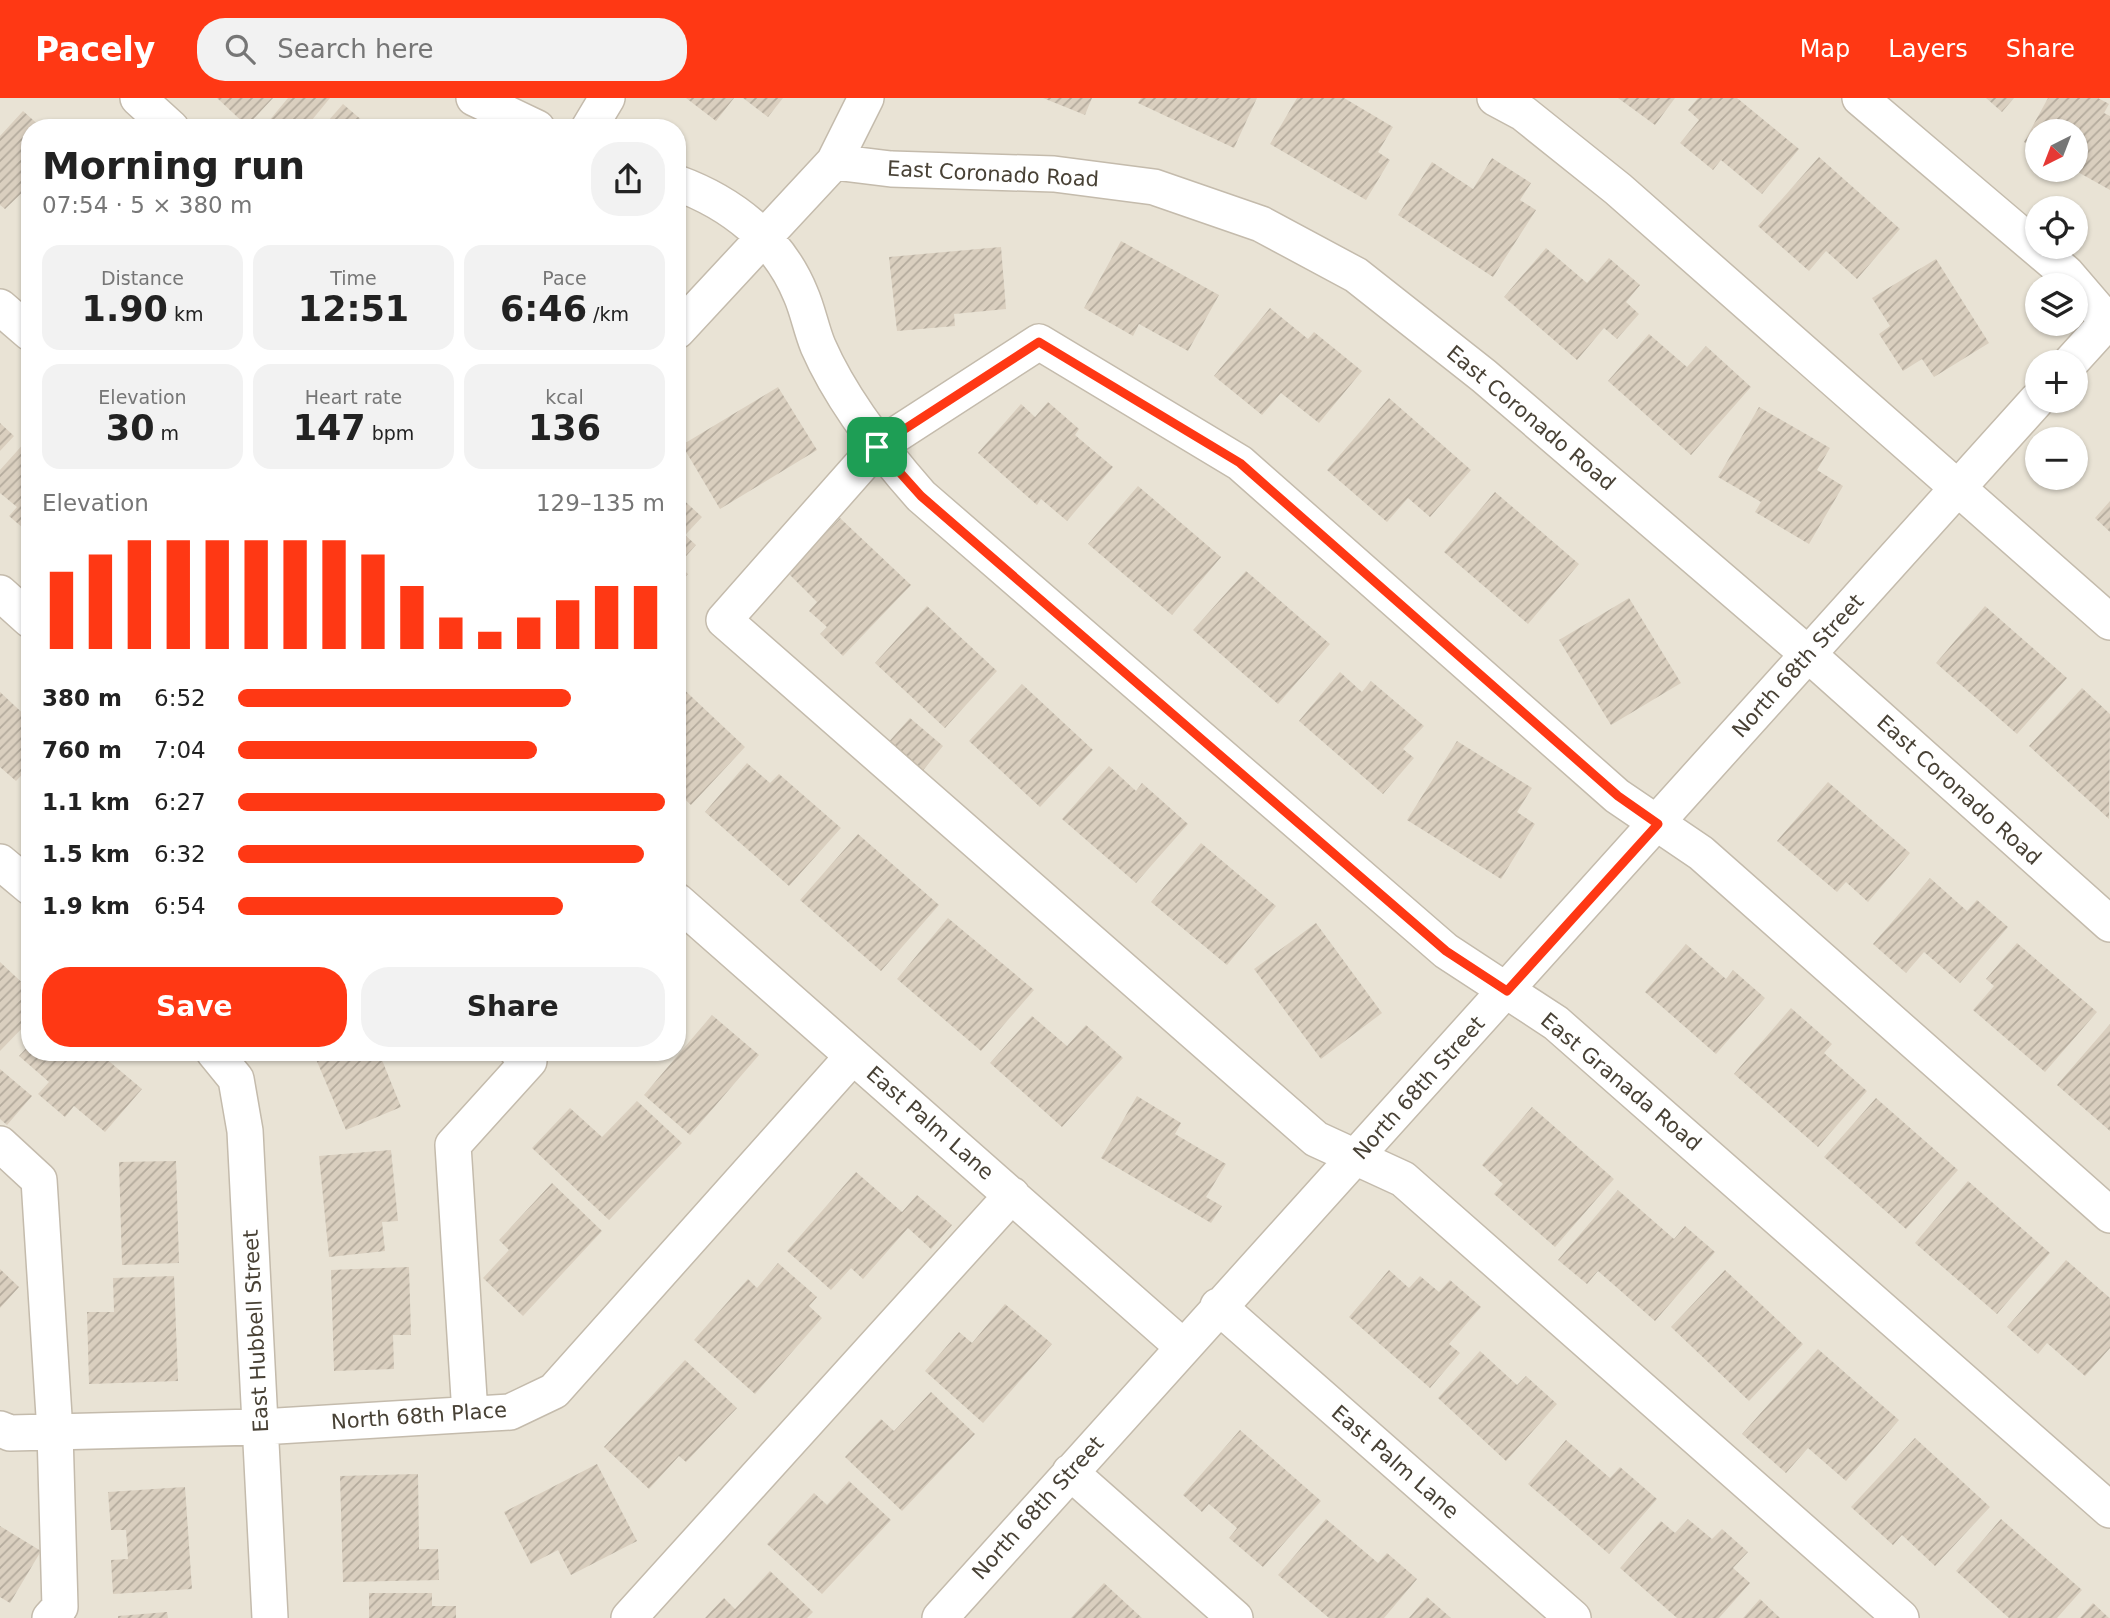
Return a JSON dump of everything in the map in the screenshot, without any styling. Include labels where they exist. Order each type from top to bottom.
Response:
[{"type":"street","points":[[138,98],[161,119]]},
{"type":"street","points":[[474,98],[518,119]]},
{"type":"street","points":[[594,119],[607,98]]},
{"type":"street","points":[[686,321],[764,234],[834,162],[866,98]]},
{"type":"street","points":[[1495,98],[1522,113],[1618,189],[1959,486],[2110,622]]},
{"type":"street","points":[[1860,98],[2066,273],[2109,321],[2082,350]]},
{"type":"street","name":"East Coronado Road","points":[[834,162],[891,169],[1054,174],[1154,187],[1261,224],[1356,275],[1484,376],[1809,655],[2110,924]]},
{"type":"street","name":"East Granada Road","points":[[686,186],[709,195],[764,234],[800,292],[818,347],[877,447],[921,496],[1446,951],[1556,1023],[2110,1510]]},
{"type":"street","points":[[0,307],[21,325]]},
{"type":"street","points":[[1901,1618],[1403,1179],[1316,1139],[724,621],[877,447],[1039,342],[1240,463],[1618,796],[1701,853],[2110,1215]]},
{"type":"street","name":"North 68th Street","points":[[940,1618],[1218,1306],[1357,1157],[2025,413]]},
{"type":"street","points":[[0,593],[21,612]]},
{"type":"street","points":[[0,862],[21,880]]},
{"type":"street","name":"East Palm Lane","points":[[686,909],[1182,1346]]},
{"type":"street","name":"North 68th Place","points":[[0,1429],[10,1433],[261,1427],[510,1412],[554,1391],[853,1056]]},
{"type":"street","name":"East Hubbell Street","points":[[221,1061],[236,1079],[246,1130],[270,1618]]},
{"type":"street","points":[[470,1414],[453,1145],[529,1061]]},
{"type":"street","points":[[0,1144],[39,1180],[55,1432],[60,1607],[50,1618]]},
{"type":"street","points":[[629,1618],[1012,1195]]},
{"type":"street","name":"East Palm Lane","points":[[1218,1306],[1573,1618]]},
{"type":"street","points":[[1070,1472],[1235,1618]]},
{"type":"shaded area","points":[[0,98],[2110,98],[2110,1618],[0,1618]]},
{"type":"building","points":[[217,98],[273,98],[254,119],[240,119]]},
{"type":"building","points":[[288,98],[330,98],[313,119],[270,119]]},
{"type":"building","points":[[686,98],[734,98],[716,121]]},
{"type":"building","points":[[743,98],[783,98],[768,117]]},
{"type":"building","points":[[1043,98],[1092,98],[1085,115]]},
{"type":"building","points":[[1141,98],[1257,98],[1234,148],[1138,103]]},
{"type":"building","points":[[1297,98],[1344,98],[1393,127],[1378,152],[1390,160],[1366,200],[1270,144]]},
{"type":"building","points":[[1618,98],[1675,98],[1655,125]]},
{"type":"building","points":[[1698,98],[1737,98],[1799,149],[1762,194],[1721,160],[1713,170],[1680,143],[1699,120],[1688,110]]},
{"type":"building","points":[[1986,98],[2014,98],[2002,112]]},
{"type":"building","points":[[2048,98],[2098,98],[2109,104],[2104,113],[2110,116],[2110,190],[2088,178],[2088,119],[2037,119]]},
{"type":"building","points":[[343,104],[360,119],[330,119]]},
{"type":"building","points":[[23,111],[32,119],[21,119],[21,194],[5,209],[0,205],[0,136]]},
{"type":"building","points":[[1819,157],[1900,229],[1857,279],[1826,251],[1809,271],[1758,226]]},
{"type":"building","points":[[1492,158],[1531,183],[1520,200],[1536,210],[1493,277],[1398,215],[1432,162],[1473,189]]},
{"type":"building","points":[[1121,241],[1219,295],[1188,351],[1139,324],[1133,336],[1084,308]]},
{"type":"building","points":[[1001,247],[1006,309],[954,314],[955,326],[897,331],[889,257]]},
{"type":"building","points":[[1546,248],[1587,283],[1609,258],[1640,285],[1626,302],[1639,314],[1617,339],[1604,328],[1577,360],[1504,297]]},
{"type":"building","points":[[1936,259],[1989,343],[1934,377],[1922,359],[1903,371],[1879,334],[1890,326],[1872,298]]},
{"type":"building","points":[[1270,308],[1308,339],[1314,332],[1362,371],[1319,423],[1281,393],[1262,415],[1214,376]]},
{"type":"building","points":[[1649,334],[1687,367],[1706,346],[1751,387],[1691,455],[1608,381]]},
{"type":"building","points":[[778,387],[817,450],[720,509],[686,452],[686,443]]},
{"type":"building","points":[[1389,398],[1471,470],[1430,517],[1408,498],[1387,522],[1327,470]]},
{"type":"building","points":[[1048,402],[1079,429],[1075,435],[1113,467],[1067,521],[1041,499],[1037,505],[978,453],[1021,404],[1035,417]]},
{"type":"building","points":[[1759,407],[1830,448],[1817,470],[1843,486],[1809,544],[1755,512],[1761,502],[1718,477]]},
{"type":"building","points":[[0,423],[14,436],[0,451]]},
{"type":"building","points":[[21,447],[21,526],[9,516],[17,507],[0,493],[0,470]]},
{"type":"building","points":[[1138,486],[1221,557],[1172,615],[1088,544]]},
{"type":"building","points":[[1495,492],[1579,564],[1528,624],[1444,552]]},
{"type":"building","points":[[2110,501],[2110,532],[2095,518]]},
{"type":"building","points":[[686,502],[702,517],[686,534]]},
{"type":"building","points":[[840,518],[911,585],[843,656],[820,634],[827,627],[809,611],[817,602],[788,573]]},
{"type":"building","points":[[686,536],[696,545],[686,556]]},
{"type":"building","points":[[1246,571],[1330,644],[1278,704],[1193,630]]},
{"type":"building","points":[[1629,598],[1681,683],[1611,725],[1559,640]]},
{"type":"building","points":[[927,606],[997,671],[945,728],[875,663]]},
{"type":"building","points":[[1985,606],[2067,678],[2017,734],[1936,663]]},
{"type":"building","points":[[1340,672],[1362,692],[1371,681],[1424,726],[1403,749],[1414,758],[1383,794],[1299,721]]},
{"type":"building","points":[[1022,684],[1093,750],[1040,807],[969,741]]},
{"type":"building","points":[[2082,688],[2110,714],[2109,819],[2029,746]]},
{"type":"building","points":[[686,691],[745,747],[691,805],[686,800]]},
{"type":"building","points":[[0,692],[21,712],[21,776],[16,781],[0,767]]},
{"type":"building","points":[[910,718],[943,746],[920,774],[886,745]]},
{"type":"building","points":[[1457,741],[1532,788],[1517,812],[1535,824],[1501,879],[1407,820]]},
{"type":"building","points":[[747,763],[770,783],[779,774],[841,828],[789,886],[705,812]]},
{"type":"building","points":[[1109,766],[1136,791],[1142,783],[1188,824],[1136,883],[1062,819]]},
{"type":"building","points":[[1828,782],[1910,853],[1868,902],[1846,882],[1837,892],[1777,841]]},
{"type":"building","points":[[858,834],[939,905],[881,971],[800,900]]},
{"type":"building","points":[[1201,843],[1276,906],[1227,965],[1151,902]]},
{"type":"building","points":[[1930,878],[1967,911],[1977,900],[2008,927],[1960,983],[1924,952],[1906,973],[1873,944]]},
{"type":"building","points":[[948,918],[1034,990],[981,1051],[897,979]]},
{"type":"building","points":[[1316,923],[1382,1013],[1321,1059],[1254,969]]},
{"type":"building","points":[[2017,943],[2097,1012],[2045,1072],[1973,1010],[1994,986],[1986,979]]},
{"type":"building","points":[[1686,944],[1726,979],[1733,970],[1765,998],[1716,1054],[1645,992]]},
{"type":"building","points":[[0,962],[21,982],[21,1029],[0,1051]]},
{"type":"building","points":[[1791,1008],[1832,1044],[1824,1053],[1867,1091],[1818,1147],[1734,1074]]},
{"type":"building","points":[[712,1015],[759,1055],[690,1135],[644,1095],[673,1061],[686,1061],[686,1046]]},
{"type":"building","points":[[1032,1016],[1067,1046],[1086,1025],[1123,1058],[1062,1127],[990,1063]]},
{"type":"building","points":[[2110,1024],[2110,1131],[2057,1085]]},
{"type":"building","points":[[25,1061],[109,1061],[142,1089],[105,1132],[74,1106],[65,1117],[38,1094],[49,1082]]},
{"type":"building","points":[[317,1061],[382,1061],[401,1107],[346,1130]]},
{"type":"building","points":[[0,1069],[32,1096],[7,1125],[0,1119]]},
{"type":"building","points":[[1137,1096],[1181,1123],[1175,1134],[1226,1164],[1206,1197],[1222,1206],[1211,1223],[1101,1158]]},
{"type":"building","points":[[1876,1098],[1958,1170],[1906,1229],[1824,1157]]},
{"type":"building","points":[[637,1101],[682,1143],[609,1220],[532,1148],[570,1108],[602,1137]]},
{"type":"building","points":[[1532,1107],[1614,1179],[1555,1247],[1494,1194],[1503,1184],[1482,1165]]},
{"type":"building","points":[[391,1150],[398,1221],[382,1222],[385,1251],[329,1257],[319,1156]]},
{"type":"building","points":[[176,1161],[179,1263],[122,1265],[119,1162]]},
{"type":"building","points":[[856,1172],[902,1212],[917,1195],[952,1225],[931,1249],[908,1228],[863,1279],[851,1268],[831,1290],[787,1251]]},
{"type":"building","points":[[1968,1181],[2050,1253],[1997,1314],[1915,1243]]},
{"type":"building","points":[[552,1183],[602,1231],[523,1316],[483,1278],[509,1250],[499,1240]]},
{"type":"building","points":[[1618,1190],[1674,1239],[1685,1226],[1715,1252],[1655,1321],[1598,1271],[1587,1284],[1558,1260]]},
{"type":"building","points":[[2066,1260],[2110,1298],[2110,1348],[2085,1376],[2047,1343],[2038,1354],[2007,1327]]},
{"type":"building","points":[[778,1263],[817,1297],[809,1306],[822,1318],[755,1394],[694,1340],[748,1279],[757,1288]]},
{"type":"building","points":[[409,1267],[411,1335],[393,1335],[394,1369],[334,1371],[331,1270]]},
{"type":"building","points":[[0,1269],[19,1287],[0,1308]]},
{"type":"building","points":[[1389,1270],[1409,1288],[1420,1276],[1439,1292],[1450,1280],[1481,1307],[1449,1344],[1460,1353],[1430,1388],[1349,1317]]},
{"type":"building","points":[[1725,1270],[1803,1344],[1749,1401],[1671,1327]]},
{"type":"building","points":[[174,1276],[178,1381],[89,1384],[87,1312],[114,1312],[113,1278]]},
{"type":"building","points":[[1005,1304],[1052,1344],[983,1423],[925,1371],[959,1332],[972,1343]]},
{"type":"building","points":[[1818,1349],[1899,1420],[1846,1481],[1808,1448],[1786,1473],[1742,1434]]},
{"type":"building","points":[[1480,1351],[1517,1385],[1526,1376],[1557,1404],[1506,1461],[1438,1398]]},
{"type":"building","points":[[685,1360],[737,1408],[686,1462],[679,1456],[649,1489],[604,1447]]},
{"type":"building","points":[[931,1392],[975,1434],[902,1511],[845,1457],[881,1419],[894,1431]]},
{"type":"building","points":[[1240,1430],[1321,1501],[1263,1567],[1229,1538],[1237,1528],[1209,1504],[1202,1512],[1183,1495]]},
{"type":"building","points":[[1915,1438],[1990,1507],[1935,1566],[1902,1535],[1893,1545],[1851,1507]]},
{"type":"building","points":[[1566,1440],[1610,1478],[1620,1467],[1657,1499],[1609,1554],[1528,1484]]},
{"type":"building","points":[[597,1464],[637,1541],[571,1575],[558,1550],[531,1564],[504,1512]]},
{"type":"building","points":[[418,1474],[419,1549],[438,1549],[439,1580],[343,1582],[340,1476]]},
{"type":"building","points":[[849,1481],[891,1520],[822,1594],[767,1544],[814,1493],[827,1505]]},
{"type":"building","points":[[185,1487],[192,1589],[113,1594],[111,1560],[128,1559],[126,1530],[111,1530],[108,1492]]},
{"type":"building","points":[[1326,1519],[1378,1563],[1387,1553],[1417,1579],[1384,1618],[1329,1618],[1278,1575]]},
{"type":"building","points":[[1688,1519],[1712,1539],[1722,1529],[1748,1552],[1733,1568],[1750,1583],[1719,1618],[1677,1618],[1620,1568],[1661,1521],[1675,1533]]},
{"type":"building","points":[[2001,1519],[2082,1590],[2057,1618],[2009,1618],[1956,1571]]},
{"type":"building","points":[[0,1526],[41,1551],[10,1603],[0,1597]]},
{"type":"building","points":[[770,1571],[813,1612],[807,1618],[705,1618],[724,1598],[735,1609]]},
{"type":"building","points":[[1104,1583],[1142,1618],[1071,1618]]},
{"type":"building","points":[[369,1593],[432,1593],[432,1606],[456,1606],[456,1618],[369,1618]]},
{"type":"building","points":[[1427,1597],[1451,1618],[1409,1618]]},
{"type":"building","points":[[1760,1599],[1780,1618],[1743,1618]]},
{"type":"building","points":[[2093,1603],[2109,1618],[2080,1618]]},
{"type":"building","points":[[167,1612],[168,1618],[118,1618],[118,1616]]},
{"type":"route","points":[[1039,342],[1240,463],[1618,796],[1658,824],[1507,991],[1446,951],[921,496],[877,447],[1039,342]]}]
